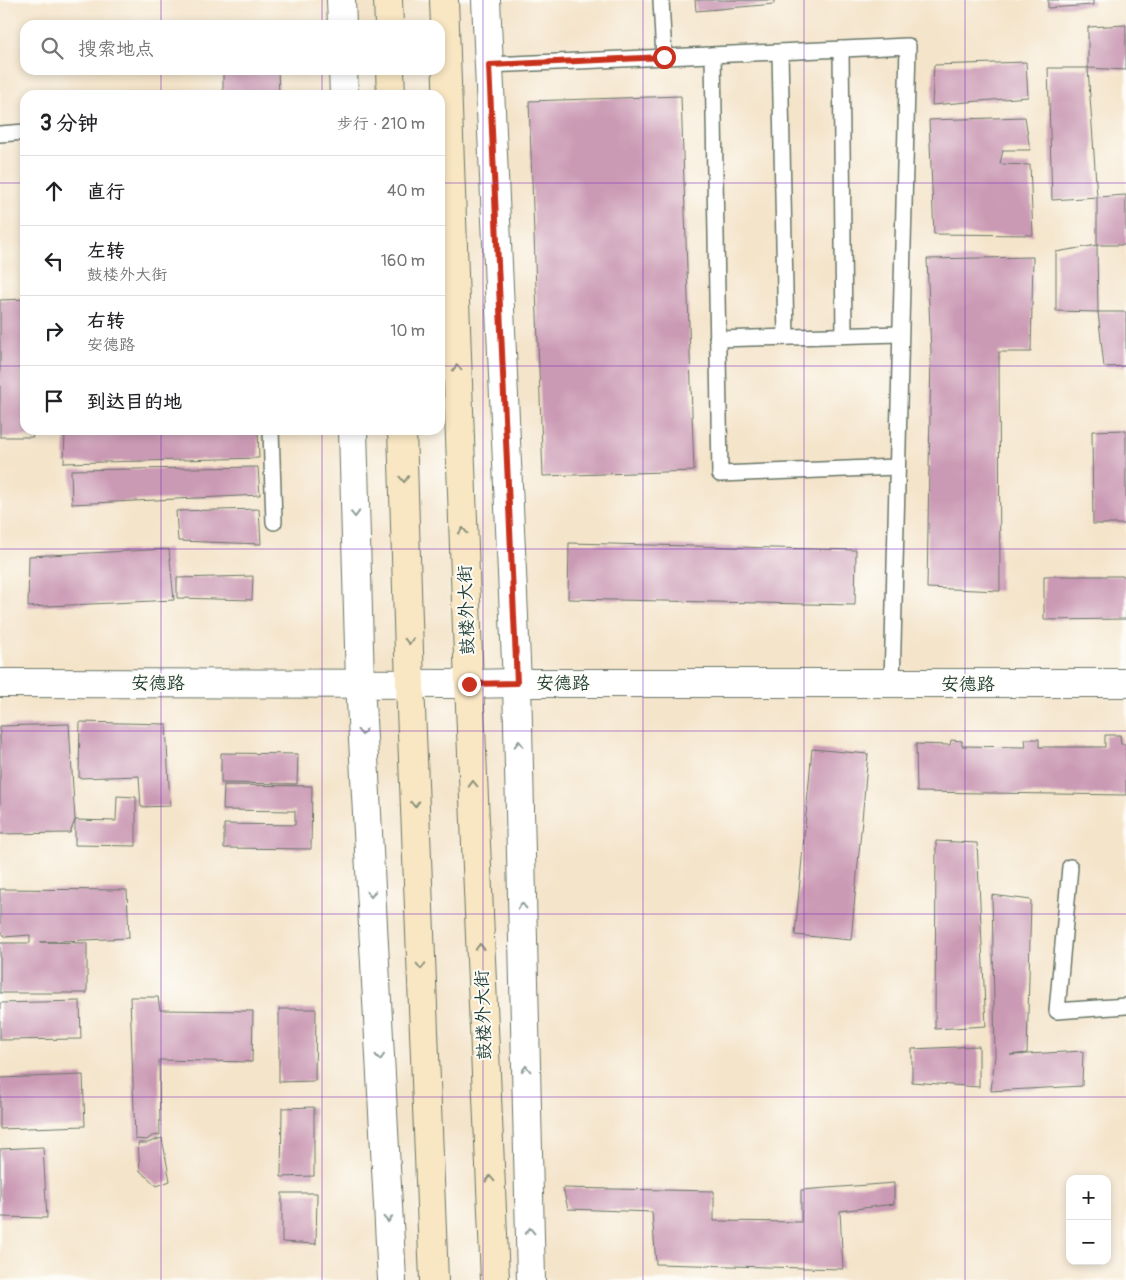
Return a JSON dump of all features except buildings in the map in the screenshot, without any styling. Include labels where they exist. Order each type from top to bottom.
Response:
[{"type":"main road","points":[[388,0],[389,20]]},
{"type":"main road","name":"鼓楼外大街","points":[[444,0],[445,20]]},
{"type":"main road","name":"鼓楼外大街","points":[[445,27],[469,684],[495,1280]]},
{"type":"main road","points":[[390,75],[391,90]]},
{"type":"main road","points":[[402,435],[410,684],[434,1280]]},
{"type":"street","points":[[341,0],[342,20]]},
{"type":"street","points":[[486,0],[517,683],[531,1280]]},
{"type":"street","points":[[343,75],[344,90]]},
{"type":"street","points":[[353,435],[360,683],[392,1280]]},
{"type":"street","name":"安德路","points":[[0,683],[1126,683]]},
{"type":"lane","points":[[661,0],[664,57]]},
{"type":"lane","points":[[489,65],[908,46],[892,684]]},
{"type":"lane","points":[[841,49],[844,335]]},
{"type":"lane","points":[[780,52],[786,337]]},
{"type":"lane","points":[[713,55],[720,474],[897,467]]},
{"type":"lane","points":[[0,134],[20,132]]},
{"type":"lane","points":[[717,339],[900,334]]},
{"type":"lane","points":[[271,435],[274,522]]},
{"type":"lane","points":[[1070,867],[1057,1011],[1126,1006]]},
{"type":"route","points":[[469,684],[517,683],[489,65],[664,57]]}]
